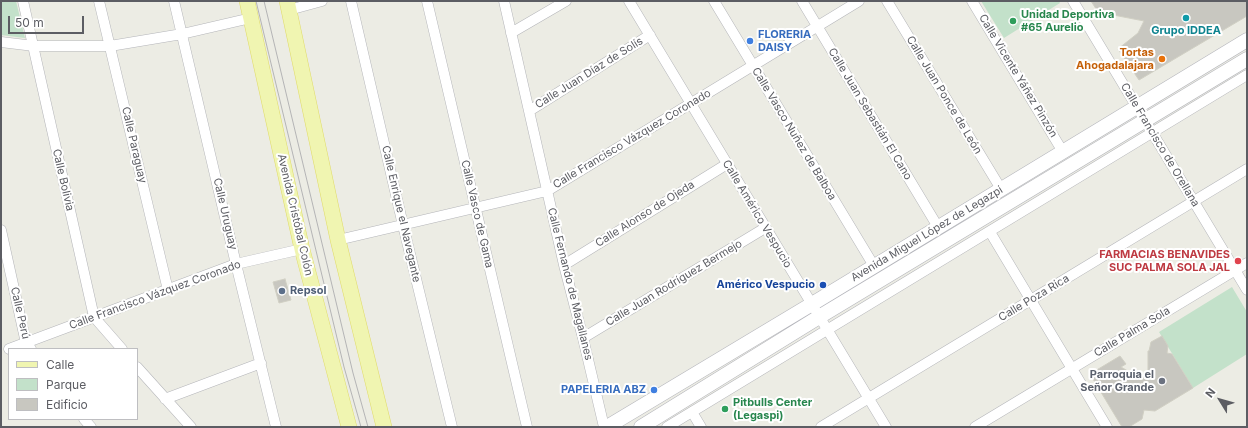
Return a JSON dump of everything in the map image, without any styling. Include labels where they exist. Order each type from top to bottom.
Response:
[{"type":"main road","name":"Avenida Cristóbal Colón","points":[[247,1],[302,249],[349,427]]},
{"type":"main road","points":[[288,5],[338,240],[384,427]]},
{"type":"main road","name":"Avenida Miguel López de Legazpi","points":[[607,427],[1247,40]]},
{"type":"main road","name":"Avenida Miguel López de Legazpi","points":[[641,427],[819,317],[1149,127],[1247,59]]},
{"type":"street","name":"Calle Bolivia","points":[[23,1],[94,318],[121,348]]},
{"type":"street","name":"Calle Paraguay","points":[[99,1],[168,290]]},
{"type":"street","name":"Calle Uruguay","points":[[174,1],[276,427]]},
{"type":"street","points":[[288,5],[322,1]]},
{"type":"street","name":"Calle Enrique el Navegante","points":[[350,1],[452,427]]},
{"type":"street","name":"Calle Vasco de Gama","points":[[427,1],[527,427]]},
{"type":"street","name":"Calle Fernando de Magallanes","points":[[504,1],[564,265],[604,427]]},
{"type":"street","points":[[511,33],[566,1]]},
{"type":"street","name":"Calle Américo Vespucio","points":[[629,1],[886,427]]},
{"type":"street","name":"Calle Vasco Nuñez de Balboa","points":[[714,1],[874,266]]},
{"type":"street","name":"Calle Juan Sebastián El Cano","points":[[802,1],[938,227]]},
{"type":"street","name":"Calle Francisco Vázquez Coronado","points":[[338,240],[547,190],[859,1]]},
{"type":"street","name":"Calle Juan Ponce de León","points":[[886,1],[1001,189]]},
{"type":"street","name":"Calle Vicente Yáñez Pinzón","points":[[972,1],[1063,152]]},
{"type":"street","name":"Calle Francisco de Orellana","points":[[1073,1],[1247,290]]},
{"type":"street","points":[[1,42],[34,46],[110,46],[182,34],[251,18]]},
{"type":"street","name":"Calle Juan Díaz de Solís","points":[[529,111],[650,35]]},
{"type":"street","name":"Avenida Miguel López de Legazpi","points":[[667,427],[990,232],[1149,127],[1247,75]]},
{"type":"street","name":"Calle Alonso de Ojeda","points":[[564,265],[727,164]]},
{"type":"street","name":"Calle Poza Rica","points":[[821,427],[1247,169]]},
{"type":"street","name":"Calle Juan Rodríguez Bermejo","points":[[583,338],[765,228]]},
{"type":"street","name":"Calle Perú","points":[[1,230],[29,346]]},
{"type":"street","points":[[990,232],[1107,427]]},
{"type":"street","name":"Calle Francisco Vázquez Coronado","points":[[16,348],[29,346],[94,318],[236,264],[302,249]]},
{"type":"street","name":"Calle Palma Sola","points":[[975,427],[1247,263]]},
{"type":"street","points":[[165,399],[261,363]]},
{"type":"street","points":[[138,367],[191,427]]},
{"type":"street","points":[[692,412],[701,427]]},
{"type":"green space","points":[[1,1],[16,1],[25,38],[1,35]]},
{"type":"green space","name":"Unidad Deportiva #65 Aurelio","points":[[981,1],[1059,1],[1060,3],[1004,38]]},
{"type":"green space","points":[[1232,287],[1247,312],[1247,354],[1193,388],[1159,332]]},
{"type":"building","points":[[1091,1],[1247,1],[1247,16],[1139,80],[1118,49],[1138,33],[1144,21],[1098,12]]},
{"type":"building","name":"Repsol","points":[[285,279],[291,300],[279,303],[273,282]]},
{"type":"building","name":"Parroquia el Señor Grande","points":[[1162,336],[1168,346],[1167,353],[1172,354],[1193,388],[1155,411],[1144,410],[1142,419],[1129,427],[1122,427],[1090,374],[1120,356],[1126,364],[1121,367],[1138,377],[1148,371],[1148,351],[1151,342]]},
{"type":"tram line","points":[[256,1],[344,367],[361,427]]},
{"type":"tram line","points":[[264,1],[353,373],[368,427]]},
{"type":"place","name":"Grupo IDDEA","points":[[1186,18]]},
{"type":"place","name":"Unidad Deportiva #65 Aurelio","points":[[1013,21]]},
{"type":"place","name":"FLORERIA DAISY","points":[[750,41]]},
{"type":"place","name":"Tortas Ahogadalajara","points":[[1162,59]]},
{"type":"place","name":"FARMACIAS BENAVIDES SUC PALMA SOLA JAL","points":[[1238,261]]},
{"type":"place","name":"Américo Vespucio","points":[[823,285]]},
{"type":"place","name":"Repsol","points":[[282,291]]},
{"type":"place","name":"Parroquia el Señor Grande","points":[[1162,381]]},
{"type":"place","name":"PAPELERIA ABZ","points":[[654,390]]},
{"type":"place","name":"Pitbulls Center (Legaspi)","points":[[725,409]]}]
